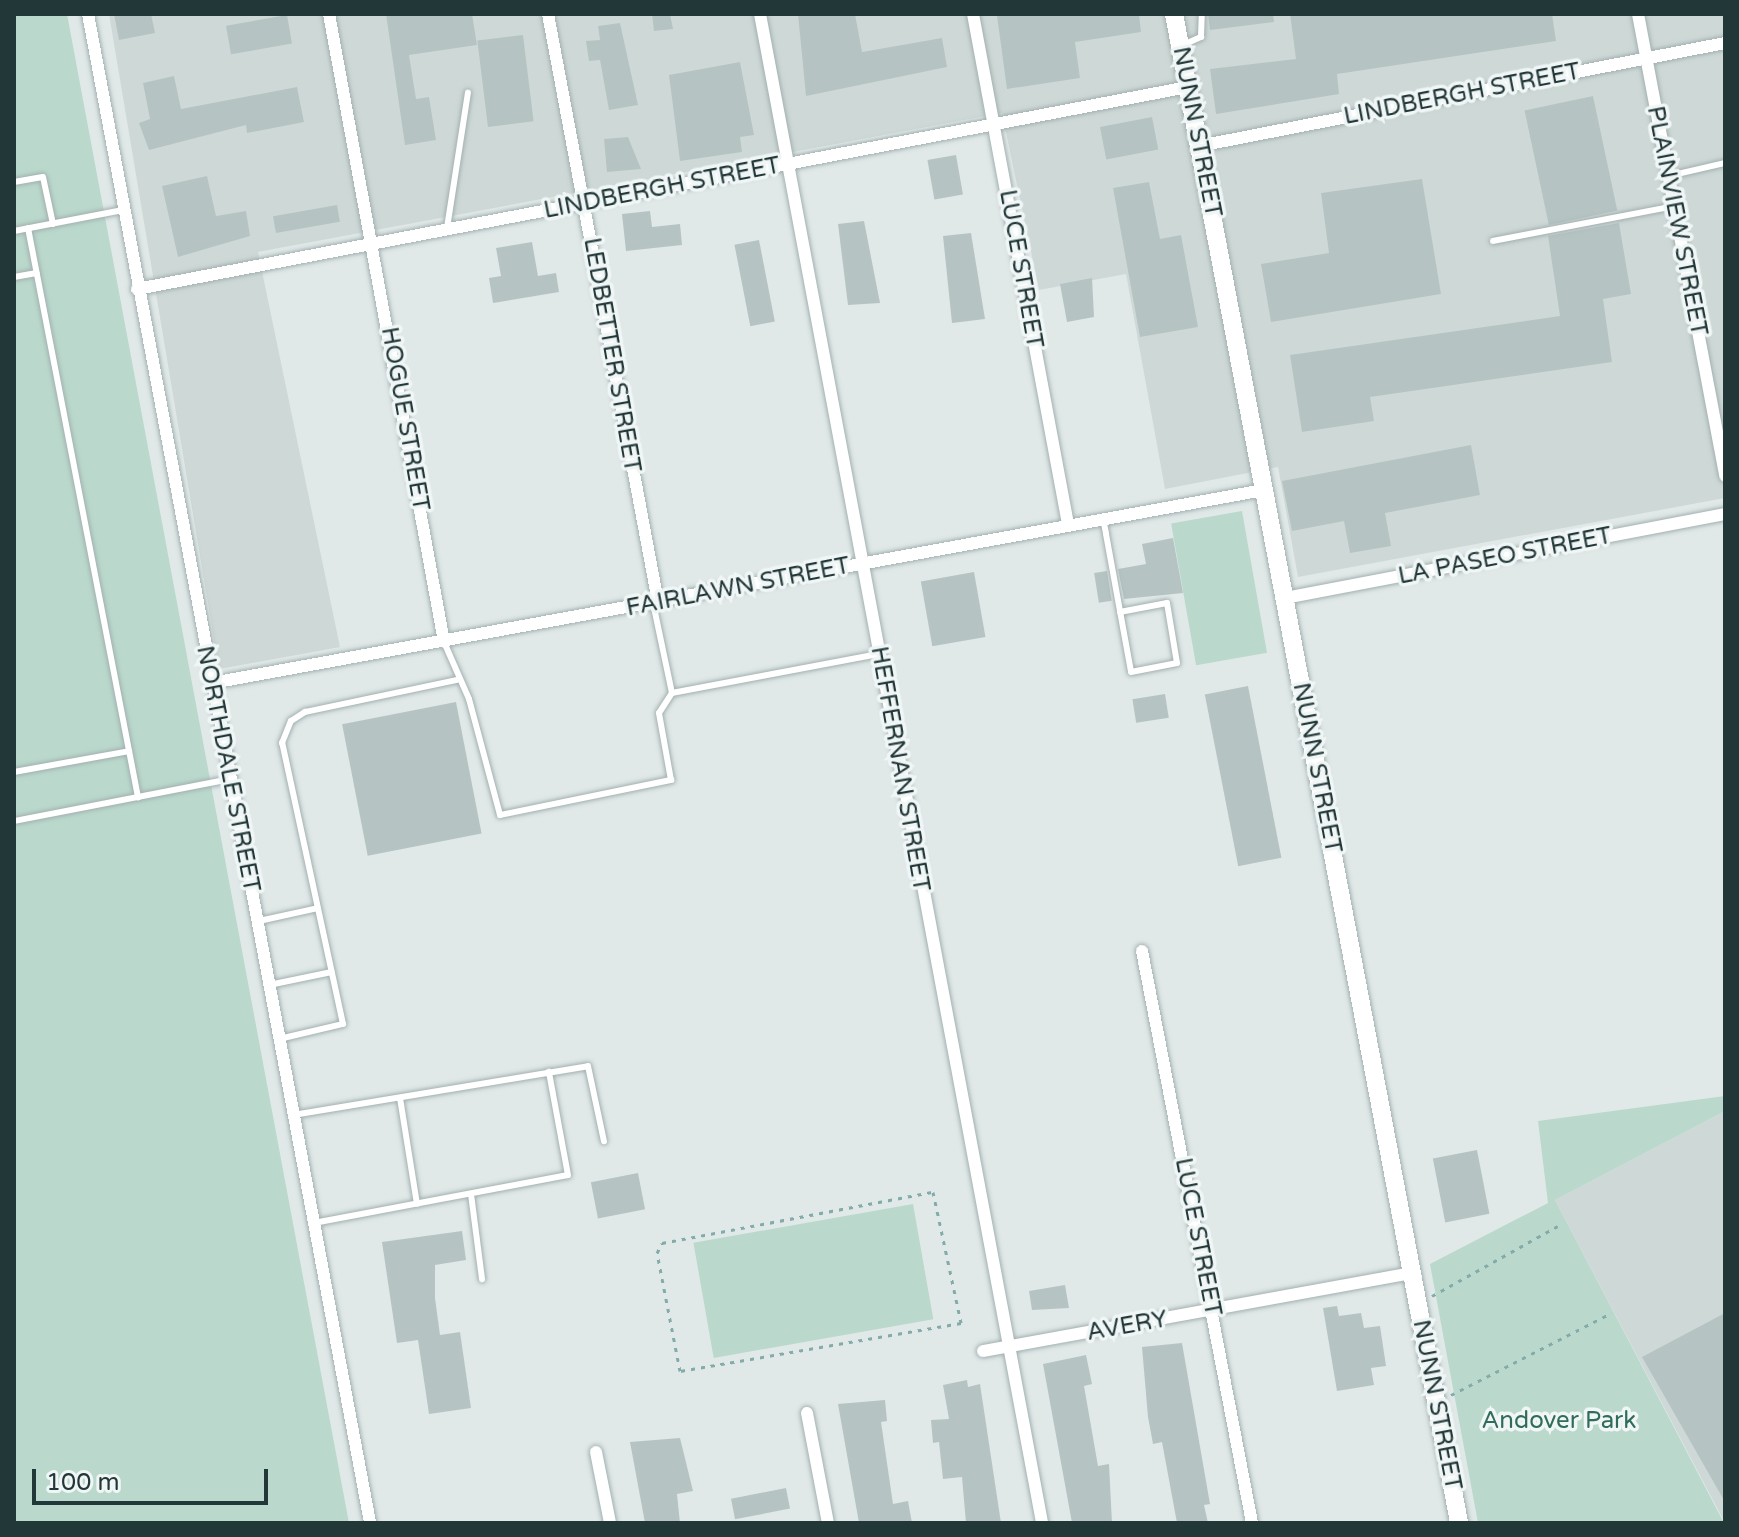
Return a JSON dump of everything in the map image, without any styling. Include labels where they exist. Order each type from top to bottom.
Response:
[{"type":"street","name":"NORTHDALE STREET","points":[[88,14],[370,1523]]},
{"type":"street","name":"HOGUE STREET","points":[[329,14],[444,642]]},
{"type":"street","name":"LEDBETTER STREET","points":[[548,14],[655,602]]},
{"type":"street","name":"HEFFERNAN STREET","points":[[760,14],[1042,1523]]},
{"type":"street","name":"LUCE STREET","points":[[973,14],[1068,524]]},
{"type":"street","name":"NUNN STREET","points":[[1174,14],[1459,1523]]},
{"type":"street","name":"PLAINVIEW STREET","points":[[1638,14],[1725,476]]},
{"type":"street","name":"LINDBERGH STREET","points":[[1199,146],[1725,43]]},
{"type":"street","name":"LINDBERGH STREET","points":[[137,289],[1188,87]]},
{"type":"street","name":"FAIRLAWN STREET","points":[[212,683],[1264,490]]},
{"type":"street","name":"LA PASEO STREET","points":[[1285,598],[1725,514]]},
{"type":"street","name":"LUCE STREET","points":[[1142,951],[1252,1523]]},
{"type":"street","name":"AVERY","points":[[983,1351],[1412,1273]]},
{"type":"street","points":[[807,1413],[828,1523]]},
{"type":"street","points":[[596,1452],[610,1523]]},
{"type":"lane","points":[[1180,46],[1201,37],[1202,14]]},
{"type":"lane","points":[[447,228],[468,93]]},
{"type":"lane","points":[[1669,176],[1725,163]]},
{"type":"lane","points":[[14,182],[43,177],[53,224]]},
{"type":"lane","points":[[1493,241],[1675,206]]},
{"type":"lane","points":[[14,231],[123,210]]},
{"type":"lane","points":[[28,228],[138,797]]},
{"type":"lane","points":[[14,277],[37,273]]},
{"type":"lane","points":[[1103,518],[1120,612],[1131,672],[1177,663],[1167,603],[1120,612]]},
{"type":"lane","points":[[655,602],[672,693],[879,654]]},
{"type":"lane","name":"HOGUE STREET","points":[[444,642],[457,680],[469,699],[494,813],[500,815],[671,780],[659,713],[672,693]]},
{"type":"lane","points":[[279,1039],[343,1024],[282,743],[291,721],[305,712],[457,680]]},
{"type":"lane","points":[[14,772],[129,751]]},
{"type":"lane","points":[[14,821],[230,779]]},
{"type":"lane","points":[[257,921],[318,908]]},
{"type":"lane","points":[[269,985],[332,972]]},
{"type":"lane","points":[[293,1115],[588,1066],[604,1141]]},
{"type":"lane","points":[[313,1223],[568,1175],[549,1072]]},
{"type":"lane","points":[[400,1098],[417,1204]]},
{"type":"lane","points":[[471,1194],[482,1279]]},
{"type":"path","points":[[933,1192],[961,1323],[686,1373],[660,1267],[662,1243],[933,1192]]},
{"type":"path","points":[[1418,1304],[1558,1226]]},
{"type":"path","points":[[1436,1402],[1611,1313]]},
{"type":"shaded area","points":[[109,14],[1725,14],[1725,498],[1298,577],[1278,467],[1165,489],[1126,274],[1039,290],[1002,113],[258,252],[340,647],[219,669]]},
{"type":"shaded area","points":[[1725,1111],[1725,1523],[1555,1200]]},
{"type":"green space","points":[[14,14],[67,14],[349,1523],[14,1523]]},
{"type":"green space","points":[[1242,511],[1267,653],[1196,665],[1171,524]]},
{"type":"green space","name":"Andover Park","points":[[1725,1096],[1725,1111],[1555,1200],[1724,1523],[1478,1523],[1430,1264],[1548,1203],[1538,1121]]},
{"type":"green space","points":[[913,1204],[933,1319],[714,1358],[693,1243]]},
{"type":"building","points":[[114,14],[151,14],[155,33],[119,40]]},
{"type":"building","points":[[386,14],[472,14],[477,45],[409,55],[416,99],[429,97],[436,140],[405,145]]},
{"type":"building","points":[[652,14],[670,14],[673,29],[654,31]]},
{"type":"building","points":[[798,14],[855,14],[862,52],[942,38],[947,67],[806,96]]},
{"type":"building","points":[[1139,14],[1141,32],[1075,42],[1080,78],[1007,89],[997,16]]},
{"type":"building","points":[[1208,14],[1273,14],[1274,22],[1210,30]]},
{"type":"building","points":[[1290,14],[1552,14],[1556,41],[1337,74],[1339,94],[1216,114],[1210,69],[1296,59]]},
{"type":"building","points":[[287,15],[292,44],[231,54],[226,26]]},
{"type":"building","points":[[620,23],[638,105],[609,110],[600,60],[589,61],[586,41],[600,40],[598,26]]},
{"type":"building","points":[[523,35],[534,121],[488,127],[477,41]]},
{"type":"building","points":[[740,62],[754,135],[740,137],[742,152],[680,161],[669,75]]},
{"type":"building","points":[[174,76],[181,109],[297,87],[304,122],[247,133],[246,125],[149,150],[139,123],[150,119],[143,83]]},
{"type":"building","points":[[1593,96],[1617,210],[1549,225],[1525,111]]},
{"type":"building","points":[[1152,117],[1158,149],[1106,160],[1100,127]]},
{"type":"building","points":[[628,137],[641,169],[607,172],[604,139]]},
{"type":"building","points":[[956,155],[963,194],[934,199],[927,160]]},
{"type":"building","points":[[207,176],[216,216],[246,211],[250,236],[178,257],[162,186]]},
{"type":"building","points":[[1422,179],[1441,294],[1271,322],[1261,264],[1329,253],[1321,193]]},
{"type":"building","points":[[1149,182],[1160,239],[1181,235],[1198,327],[1140,337],[1113,188]]},
{"type":"building","points":[[337,205],[340,222],[276,233],[273,216]]},
{"type":"building","points":[[650,211],[652,227],[680,224],[682,245],[626,251],[622,214]]},
{"type":"building","points":[[864,221],[880,303],[848,305],[838,224]]},
{"type":"building","points":[[1619,223],[1631,294],[1603,299],[1612,362],[1370,397],[1374,421],[1302,432],[1290,355],[1560,316],[1548,236]]},
{"type":"building","points":[[971,233],[985,319],[952,323],[943,236]]},
{"type":"building","points":[[759,240],[775,321],[750,326],[734,245]]},
{"type":"building","points":[[532,242],[538,276],[556,273],[559,292],[493,303],[489,278],[501,276],[496,248]]},
{"type":"building","points":[[1092,278],[1094,317],[1067,322],[1060,284]]},
{"type":"building","points":[[1471,445],[1480,495],[1385,513],[1391,546],[1350,553],[1344,521],[1292,531],[1282,481]]},
{"type":"building","points":[[1173,538],[1183,593],[1124,599],[1118,569],[1146,564],[1142,544]]},
{"type":"building","points":[[1107,571],[1112,601],[1099,603],[1094,573]]},
{"type":"building","points":[[974,572],[985,637],[932,646],[921,581]]},
{"type":"building","points":[[1248,686],[1281,858],[1238,866],[1205,694]]},
{"type":"building","points":[[1165,694],[1169,718],[1136,723],[1132,699]]},
{"type":"building","points":[[456,702],[482,834],[368,856],[342,724]]},
{"type":"building","points":[[1477,1150],[1489,1214],[1445,1222],[1433,1159]]},
{"type":"building","points":[[638,1173],[645,1209],[598,1218],[591,1182]]},
{"type":"building","points":[[462,1231],[466,1260],[435,1265],[435,1298],[440,1335],[460,1332],[471,1408],[429,1414],[418,1340],[397,1343],[382,1242]]},
{"type":"building","points":[[1065,1285],[1069,1308],[1032,1310],[1029,1291]]},
{"type":"building","points":[[1337,1306],[1339,1316],[1361,1313],[1364,1328],[1380,1326],[1386,1366],[1371,1368],[1374,1385],[1337,1391],[1323,1308]]},
{"type":"building","points":[[1725,1313],[1725,1502],[1642,1357]]},
{"type":"building","points":[[1182,1343],[1210,1504],[1204,1505],[1208,1523],[1177,1523],[1162,1442],[1153,1444],[1148,1417],[1142,1347]]},
{"type":"building","points":[[1086,1355],[1092,1384],[1084,1386],[1098,1466],[1109,1464],[1112,1523],[1072,1523],[1043,1364]]},
{"type":"building","points":[[967,1380],[968,1387],[980,1384],[1001,1523],[966,1523],[962,1477],[943,1479],[939,1442],[933,1443],[931,1420],[949,1419],[943,1385]]},
{"type":"building","points":[[885,1400],[887,1421],[881,1422],[893,1504],[908,1501],[912,1523],[859,1523],[838,1404]]},
{"type":"building","points":[[680,1438],[693,1491],[677,1494],[680,1523],[645,1523],[630,1442]]},
{"type":"building","points":[[786,1488],[790,1509],[735,1519],[731,1499]]}]
